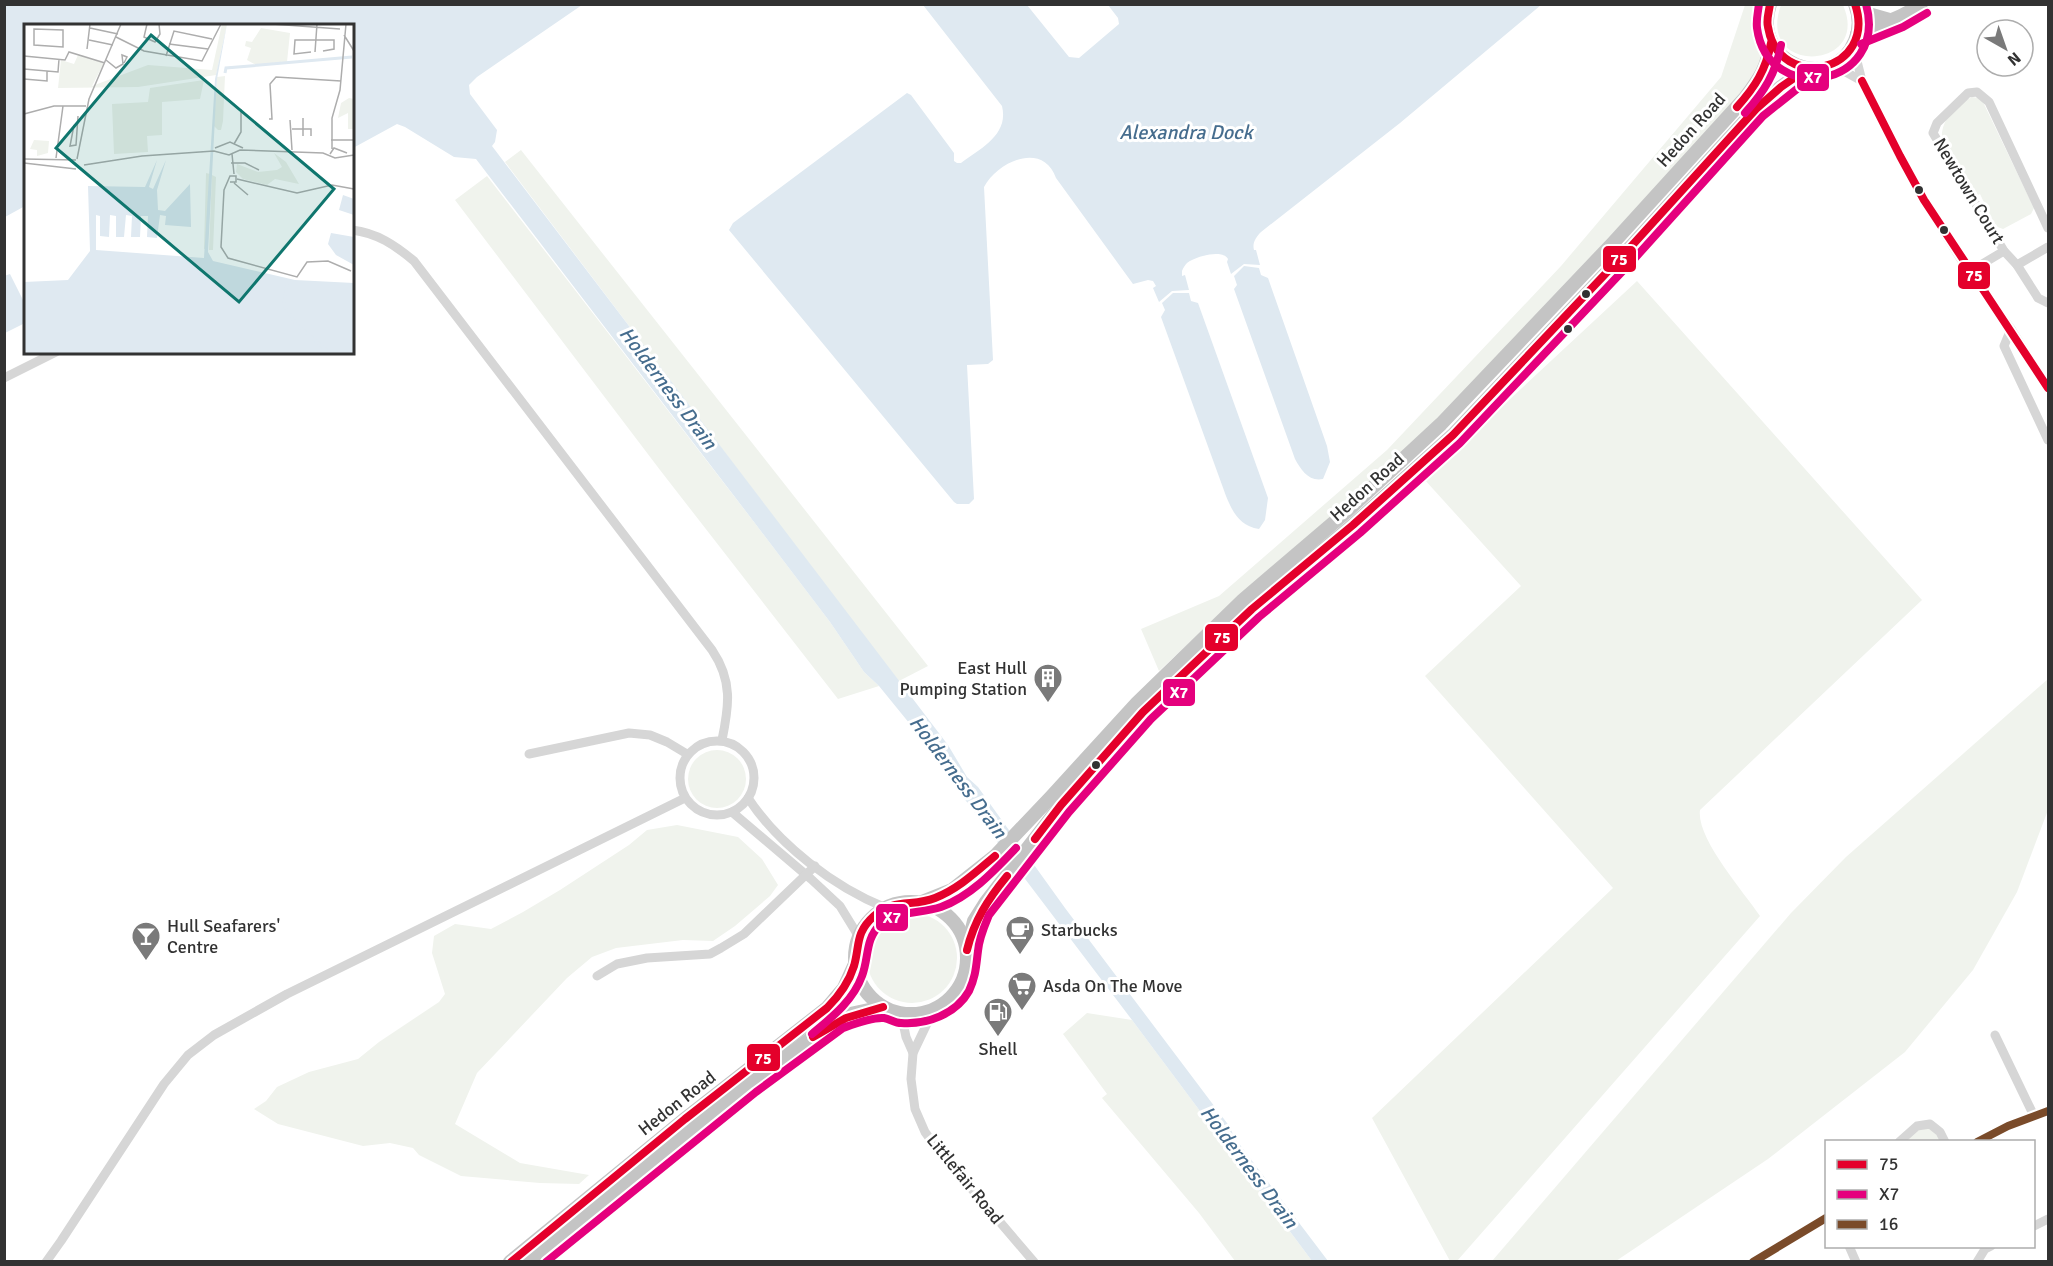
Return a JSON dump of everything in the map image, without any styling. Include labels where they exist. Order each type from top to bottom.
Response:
[{"type":"highway","points":[[1770,4],[1766,29],[1771,44],[1789,63],[1802,68],[1821,68]]},
{"type":"highway","points":[[1855,39],[1910,13],[1921,4]]},
{"type":"highway","points":[[1856,8],[1893,21]]},
{"type":"highway","points":[[1855,39],[1859,22],[1856,8]]},
{"type":"highway","name":"Hedon Road","points":[[967,950],[971,931],[980,910],[1061,805],[1143,712],[1252,609],[1353,525],[1452,435],[1627,251],[1756,109],[1797,76],[1837,62],[1855,39]]},
{"type":"highway","name":"Hedon Road","points":[[922,902],[952,890],[994,856],[1137,703],[1227,615],[1345,513],[1449,416],[1613,243],[1745,98],[1762,77],[1768,62],[1771,44]]},
{"type":"highway","points":[[904,902],[922,902],[939,908],[952,919],[962,933],[967,950],[967,966],[960,985],[945,1002],[934,1009],[912,1014],[883,1007],[868,994],[860,980],[855,964],[859,937],[875,915],[886,908],[904,902]]},
{"type":"highway","name":"Hedon Road","points":[[510,1262],[685,1119],[827,1008],[844,988],[855,964]]},
{"type":"highway","name":"Hedon Road","points":[[529,1262],[734,1097],[830,1024],[850,1014],[883,1007]]},
{"type":"street","points":[[1855,39],[1862,81],[1923,198],[1969,272],[2011,329],[2049,388]]},
{"type":"street","points":[[1821,68],[1844,71],[1862,81]]},
{"type":"street","name":"Newtown Court","points":[[2049,228],[1989,102],[1977,92],[1968,93],[1938,123],[1934,133],[2004,251],[2017,265],[2038,298],[2049,303]]},
{"type":"street","points":[[354,230],[364,231],[390,243],[414,261],[712,650],[723,670],[729,695],[722,740]]},
{"type":"street","points":[[2017,265],[2049,247]]},
{"type":"street","name":"Newtown Court","points":[[1969,272],[2004,251]]},
{"type":"street","points":[[2011,329],[2004,346],[2049,440]]},
{"type":"street","points":[[4,378],[52,354]]},
{"type":"street","points":[[529,754],[629,734],[650,735],[687,754]]},
{"type":"street","points":[[722,740],[740,748],[751,762],[754,774],[753,787],[748,798],[732,812],[714,815],[705,814],[690,805],[680,787],[679,775],[687,754],[697,746],[709,741],[722,740]]},
{"type":"street","points":[[46,1262],[164,1084],[188,1055],[214,1035],[287,994],[685,798]]},
{"type":"street","points":[[748,798],[759,814],[786,842],[834,882],[886,908]]},
{"type":"street","points":[[732,812],[840,906],[859,937]]},
{"type":"street","points":[[597,976],[617,964],[646,958],[713,952],[744,934],[815,866]]},
{"type":"street","name":"Littlefair Road","points":[[934,1009],[913,1053],[911,1079],[915,1109],[925,1132],[936,1147],[1034,1262]]},
{"type":"street","name":"Littlefair Road","points":[[901,1012],[906,1037],[913,1053]]},
{"type":"street","points":[[1995,1035],[2034,1116]]},
{"type":"street","points":[[1980,1140],[2049,1111]]},
{"type":"street","points":[[1901,1140],[1917,1126],[1930,1124],[1940,1132],[1944,1140]]},
{"type":"street","points":[[1752,1262],[1825,1219]]},
{"type":"street","points":[[2035,1226],[2049,1219]]},
{"type":"street","points":[[1850,1248],[1856,1262]]},
{"type":"street","points":[[1977,1262],[1987,1248]]},
{"type":"shaded area","points":[[1745,5],[1764,5],[1759,26],[1764,45],[1761,73],[1440,422],[1343,511],[1238,597],[1159,671],[1141,629],[1219,596],[1387,450],[1561,266],[1721,77]]},
{"type":"shaded area","points":[[1781,5],[1843,5],[1848,27],[1842,43],[1829,53],[1813,56],[1797,54],[1784,44],[1777,28]]},
{"type":"shaded area","points":[[1972,97],[1979,98],[1983,102],[2034,208],[2031,214],[2003,229],[1995,226],[1980,194],[1976,196],[1942,137],[1944,125],[1951,113]]},
{"type":"shaded area","points":[[521,150],[928,666],[899,681],[869,643],[505,162]]},
{"type":"shaded area","points":[[487,176],[754,522],[830,622],[864,672],[879,686],[838,699],[660,470],[455,200]]},
{"type":"shaded area","points":[[1637,281],[1922,600],[1700,810],[1705,835],[1732,879],[1760,916],[1457,1261],[1450,1261],[1372,1118],[1613,888],[1425,676],[1521,586],[1424,479]]},
{"type":"shaded area","points":[[2048,679],[2048,810],[2017,892],[1973,970],[1905,1052],[1768,1159],[1616,1261],[1492,1261],[1791,913],[1846,857]]},
{"type":"shaded area","points":[[717,750],[728,752],[741,763],[746,779],[744,790],[733,803],[717,808],[706,806],[693,795],[688,779],[690,768],[701,755]]},
{"type":"shaded area","points":[[677,825],[738,837],[762,859],[778,885],[770,896],[735,926],[713,941],[683,940],[616,948],[592,957],[567,978],[477,1073],[455,1124],[520,1163],[589,1175],[579,1184],[461,1176],[419,1155],[413,1148],[390,1143],[363,1146],[278,1124],[254,1109],[266,1101],[277,1087],[309,1072],[358,1059],[379,1042],[439,1002],[445,994],[432,953],[434,936],[455,924],[491,929],[560,890],[629,845],[647,830]]},
{"type":"shaded area","points":[[903,913],[921,913],[937,920],[950,933],[957,949],[957,967],[950,983],[937,996],[921,1003],[903,1003],[887,996],[874,983],[867,967],[867,949],[874,933],[887,920]]},
{"type":"shaded area","points":[[1087,1013],[1132,1020],[1312,1261],[1235,1261],[1199,1213],[1102,1098],[1107,1094],[1063,1034]]},
{"type":"shaded area","points":[[1930,1124],[1943,1140],[1901,1140],[1917,1126]]},
{"type":"water","name":"Holderness Drain","points":[[5,5],[582,5],[477,77],[469,85],[470,94],[497,130],[492,146],[948,745],[967,777],[978,787],[1065,908],[1230,1127],[1234,1137],[1328,1261],[1312,1261],[960,793],[956,784],[879,686],[864,672],[830,622],[476,159],[454,157],[397,124],[354,147],[354,24],[24,24],[24,324],[5,333]]},
{"type":"water","name":"Alexandra Dock","points":[[923,5],[1027,5],[1069,57],[1079,58],[1119,24],[1118,18],[1108,5],[1541,5],[1400,123],[1261,232],[1254,245],[1260,265],[1244,264],[1231,274],[1228,259],[1221,254],[1196,258],[1187,263],[1182,271],[1189,290],[1172,291],[1159,302],[1153,288],[1156,286],[1153,281],[1133,284],[1050,167],[1041,160],[1031,158],[1020,159],[999,169],[984,187],[993,360],[988,364],[967,365],[974,499],[969,504],[957,504],[729,230],[733,223],[907,93],[911,95],[954,153],[954,161],[957,163],[961,163],[992,140],[1001,125],[1002,106]]},
{"type":"water","points":[[1244,266],[1259,268],[1261,275],[1268,278],[1327,446],[1330,462],[1323,479],[1310,477],[1295,459],[1234,289],[1237,285],[1234,276]]},
{"type":"water","points":[[1173,293],[1189,293],[1191,301],[1198,303],[1268,498],[1265,520],[1259,529],[1247,525],[1238,518],[1226,496],[1161,317],[1165,310],[1162,303]]},
{"type":"pier","points":[[24,207],[24,302],[10,274],[4,276],[5,217]]},
{"type":"transit line","name":"X7","points":[[1759,4],[1757,28],[1766,53],[1782,70],[1802,77],[1824,77],[1845,69],[1860,54],[1868,32],[1866,4]]},
{"type":"transit line","name":"75","points":[[1770,4],[1767,24],[1776,48],[1789,61],[1806,67],[1824,66],[1840,59],[1853,46],[1858,27],[1855,4]]},
{"type":"transit line","name":"X7","points":[[1861,44],[1903,27],[1927,13]]},
{"type":"transit line","name":"75","points":[[1737,107],[1759,78],[1771,43]]},
{"type":"transit line","name":"X7","points":[[1745,113],[1768,82],[1781,45]]},
{"type":"transit line","name":"75","points":[[1035,839],[1061,805],[1143,712],[1252,609],[1353,525],[1453,435],[1627,251],[1756,109],[1797,76],[1815,69]]},
{"type":"transit line","name":"X7","points":[[546,1262],[756,1092],[843,1028],[879,1018],[899,1023],[921,1022],[931,1020],[957,1006],[971,986],[979,942],[989,915],[1069,812],[1151,719],[1259,617],[1360,533],[1460,443],[1635,258],[1763,116],[1802,85],[1819,79]]},
{"type":"transit line","name":"75","points":[[1862,81],[1924,200],[2048,388]]},
{"type":"transit line","name":"X7","points":[[812,1034],[841,1008],[858,985],[872,936],[880,925],[893,917],[941,907],[952,902],[982,882],[1016,848]]},
{"type":"transit line","name":"75","points":[[511,1262],[685,1119],[827,1008],[849,978],[864,928],[881,910],[935,898],[966,880],[995,856]]},
{"type":"transit line","name":"75","points":[[967,950],[982,911],[1007,876]]},
{"type":"transit line","name":"75","points":[[813,1037],[846,1018],[883,1007]]},
{"type":"transit line","name":"16","points":[[1981,1140],[2008,1126],[2048,1111]]},
{"type":"transit line","name":"16","points":[[1753,1262],[1825,1219]]},
{"type":"place","name":"East Hull Pumping Station","points":[[1048,704]]},
{"type":"place","name":"Starbucks","points":[[1020,956]]},
{"type":"place","name":"Hull Seafarers' Centre","points":[[146,962]]},
{"type":"place","name":"Asda On The Move","points":[[1022,1012]]},
{"type":"place","name":"Shell","points":[[998,1038]]}]
